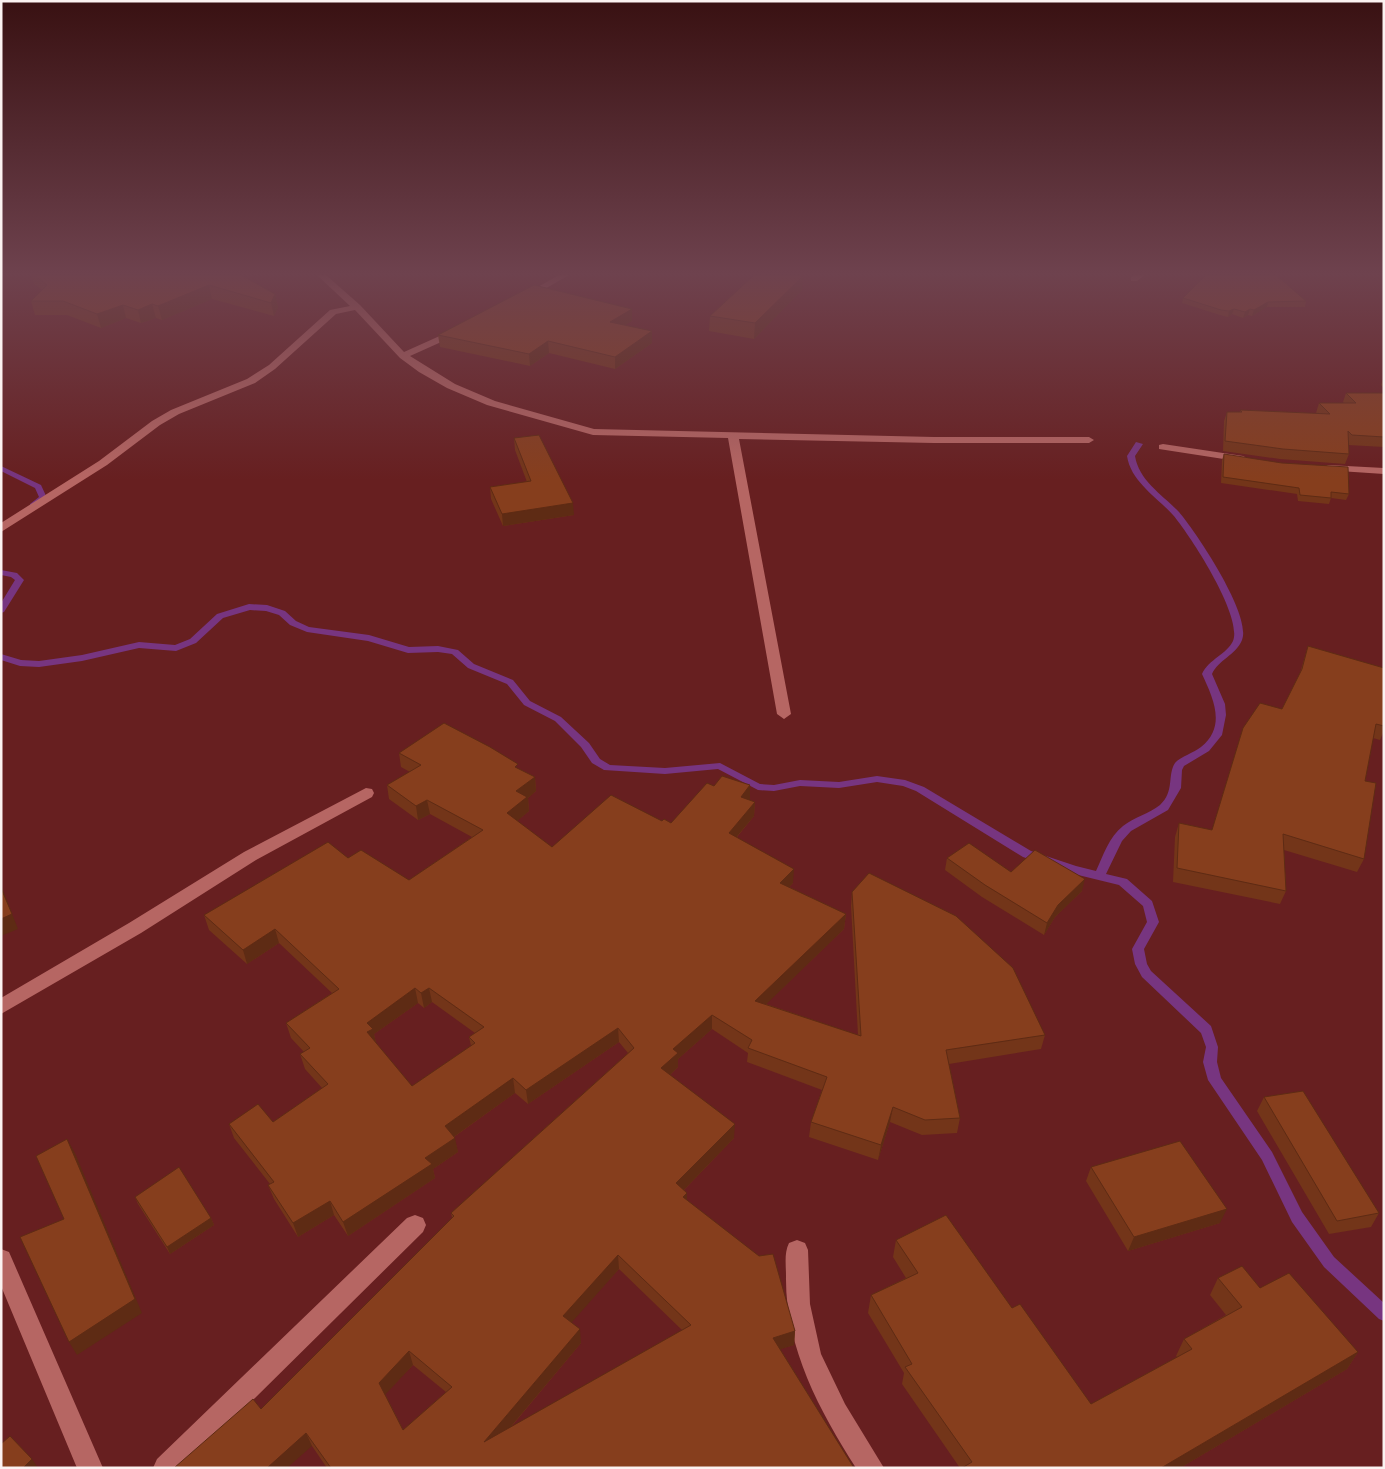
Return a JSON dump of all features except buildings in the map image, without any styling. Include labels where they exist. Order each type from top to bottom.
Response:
[{"type":"street","points":[[1,528],[103,463],[156,423],[175,412],[251,381],[272,367],[298,344]]},
{"type":"street","points":[[391,344],[403,356],[422,370],[451,386],[491,403],[593,432],[934,440],[1089,440]]},
{"type":"street","points":[[403,356],[430,344]]},
{"type":"street","points":[[733,436],[784,714]]},
{"type":"street","points":[[1163,447],[1251,460]]},
{"type":"street","points":[[1318,467],[1384,471]]},
{"type":"street","points":[[1,1008],[135,928],[250,856],[366,793]]},
{"type":"street","points":[[166,1468],[415,1225]]},
{"type":"street","points":[[797,1250],[798,1311],[812,1365],[834,1412],[871,1468]]},
{"type":"street","points":[[1,1259],[90,1468]]},
{"type":"waterway","points":[[1100,875],[1117,839],[1127,828],[1164,807],[1176,788],[1177,770],[1180,764],[1205,749],[1217,735],[1221,715],[1220,704],[1207,674],[1209,669],[1234,646],[1238,640],[1239,633],[1238,622],[1224,590],[1194,538],[1172,509],[1136,472],[1131,456],[1139,444]]},
{"type":"waterway","points":[[1,468],[38,487],[43,498],[33,506]]},
{"type":"waterway","points":[[1,572],[14,575],[20,580],[1,610]]},
{"type":"waterway","points":[[1,657],[20,663],[39,664],[82,658],[139,645],[176,648],[193,641],[220,616],[249,607],[267,608],[282,613],[293,623],[307,629],[369,638],[408,650],[438,649],[455,652],[471,666],[510,682],[527,703],[558,719],[585,745],[596,761],[608,768],[665,771],[720,766],[758,787],[774,788],[800,783],[839,785],[877,779],[905,783],[920,789],[1027,854],[1074,870],[1123,882],[1148,904],[1153,922],[1138,949],[1141,964],[1146,974],[1206,1030],[1212,1047],[1210,1062],[1215,1080],[1267,1156],[1297,1217],[1329,1262],[1384,1314]]}]
